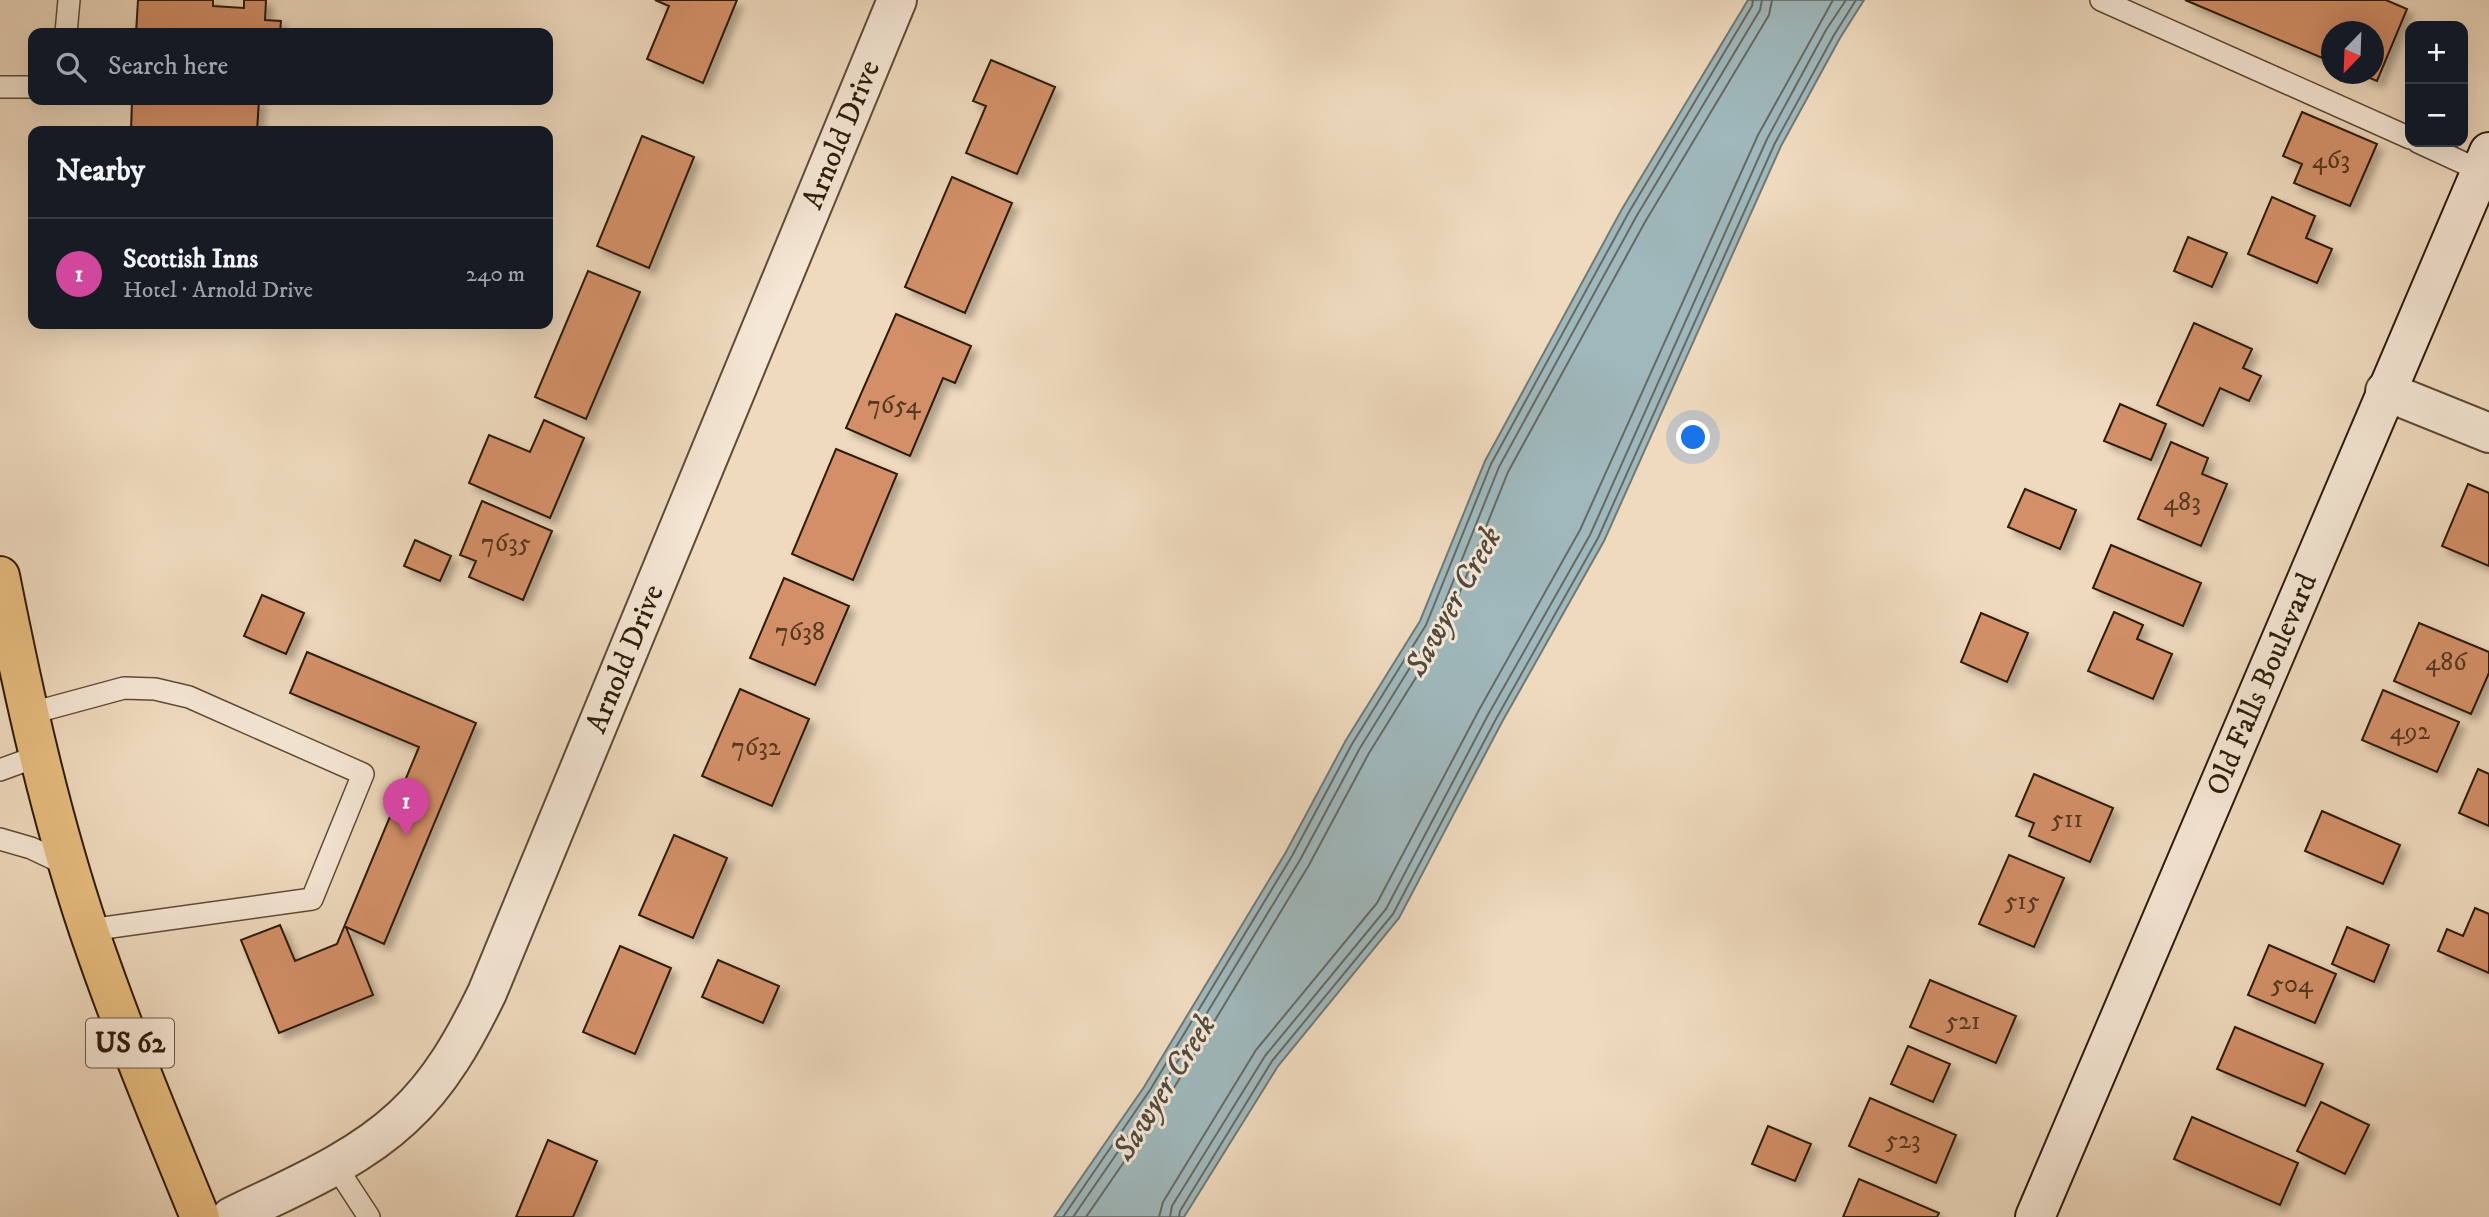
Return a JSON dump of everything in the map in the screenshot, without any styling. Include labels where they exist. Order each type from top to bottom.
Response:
[{"type":"main road","name":"US 62","points":[[0,576],[28,714],[69,866],[89,930],[142,1076],[200,1217]]},
{"type":"street","name":"Arnold Drive","points":[[231,1217],[335,1166],[403,1117],[443,1070],[465,1037],[487,993],[897,0]]},
{"type":"street","name":"Old Falls Boulevard","points":[[2035,1217],[2485,161]]},
{"type":"street","points":[[2385,391],[2489,433]]},
{"type":"lane","points":[[66,28],[69,0]]},
{"type":"lane","points":[[2101,0],[2125,5],[2405,136]]},
{"type":"lane","points":[[0,87],[28,87]]},
{"type":"lane","points":[[2436,147],[2485,161]]},
{"type":"lane","points":[[28,714],[124,688],[155,688],[189,697],[363,774],[312,899],[89,930]]},
{"type":"lane","points":[[0,770],[38,756]]},
{"type":"lane","points":[[0,839],[31,848],[69,866]]},
{"type":"lane","points":[[335,1166],[369,1217]]},
{"type":"water","name":"Sawyer Creek","points":[[1748,0],[1864,0],[1781,146],[1604,541],[1502,722],[1399,918],[1278,1066],[1184,1217],[1054,1217],[1144,1087],[1286,852],[1346,740],[1420,621],[1485,461],[1622,209]]},
{"type":"building","points":[[138,0],[213,0],[213,6],[244,8],[244,0],[266,0],[265,20],[281,21],[280,28],[136,28]]},
{"type":"building","points":[[655,0],[737,0],[703,83],[647,59],[669,6]]},
{"type":"building","points":[[2185,0],[2386,0],[2407,9],[2384,64],[2384,21],[2321,21],[2321,57]]},
{"type":"building","points":[[991,60],[1055,87],[1017,174],[966,153],[986,106],[973,101]]},
{"type":"building","points":[[132,105],[259,105],[257,126],[131,126]]},
{"type":"building","points":[[2302,112],[2377,144],[2350,206],[2294,183],[2302,164],[2283,156]]},
{"type":"building","points":[[642,136],[694,157],[649,268],[597,246]]},
{"type":"building","points":[[952,177],[1012,203],[965,313],[905,287]]},
{"type":"building","points":[[2272,197],[2315,216],[2306,238],[2332,249],[2317,283],[2248,254]]},
{"type":"building","points":[[2188,237],[2227,253],[2212,287],[2174,271]]},
{"type":"building","points":[[588,271],[640,292],[586,419],[535,397]]},
{"type":"building","points":[[896,314],[971,346],[955,383],[943,378],[910,456],[846,428]]},
{"type":"building","points":[[2194,323],[2252,349],[2243,368],[2261,376],[2249,401],[2220,388],[2203,426],[2157,405]]},
{"type":"building","points":[[2120,404],[2166,424],[2151,460],[2104,441]]},
{"type":"building","points":[[544,420],[584,438],[550,518],[469,483],[489,435],[530,452]]},
{"type":"building","points":[[2171,442],[2208,458],[2202,474],[2227,484],[2201,546],[2138,519]]},
{"type":"building","points":[[836,449],[897,474],[853,580],[792,554]]},
{"type":"building","points":[[2468,484],[2489,493],[2489,566],[2442,546]]},
{"type":"building","points":[[2025,489],[2076,510],[2060,549],[2008,527]]},
{"type":"building","points":[[482,501],[552,531],[523,600],[469,577],[476,561],[460,555]]},
{"type":"building","points":[[415,540],[451,556],[440,581],[404,566]]},
{"type":"building","points":[[2111,545],[2201,583],[2183,626],[2093,588]]},
{"type":"building","points":[[784,578],[849,606],[815,685],[750,658]]},
{"type":"building","points":[[262,595],[304,613],[286,654],[244,636]]},
{"type":"building","points":[[2114,612],[2143,625],[2137,639],[2172,654],[2153,699],[2088,671]]},
{"type":"building","points":[[1981,613],[2028,633],[2007,682],[1961,662]]},
{"type":"building","points":[[2419,623],[2489,652],[2489,673],[2471,714],[2394,681]]},
{"type":"building","points":[[307,652],[476,723],[384,944],[346,927],[373,995],[279,1033],[241,940],[280,925],[295,961],[337,944],[419,747],[290,693]]},
{"type":"building","points":[[740,689],[809,719],[772,806],[702,776]]},
{"type":"building","points":[[2383,690],[2459,722],[2437,772],[2362,740]]},
{"type":"building","points":[[2478,769],[2489,774],[2489,826],[2459,813]]},
{"type":"building","points":[[2034,774],[2113,808],[2090,862],[2029,836],[2034,823],[2016,816]]},
{"type":"building","points":[[2322,811],[2400,845],[2383,884],[2305,851]]},
{"type":"building","points":[[674,835],[727,858],[693,938],[639,915]]},
{"type":"building","points":[[2009,855],[2064,878],[2034,947],[1979,924]]},
{"type":"building","points":[[2475,908],[2489,914],[2489,973],[2438,951],[2447,929],[2463,936]]},
{"type":"building","points":[[2347,927],[2389,945],[2374,982],[2332,964]]},
{"type":"building","points":[[2269,945],[2336,974],[2315,1023],[2248,995]]},
{"type":"building","points":[[620,946],[671,968],[635,1054],[583,1032]]},
{"type":"building","points":[[718,960],[779,986],[763,1023],[702,997]]},
{"type":"building","points":[[1930,980],[2016,1016],[1996,1063],[1910,1027]]},
{"type":"building","points":[[2235,1027],[2323,1064],[2305,1106],[2217,1069]]},
{"type":"building","points":[[1908,1046],[1950,1064],[1933,1102],[1891,1084]]},
{"type":"building","points":[[1870,1098],[1956,1135],[1936,1183],[1849,1146]]},
{"type":"building","points":[[2321,1102],[2369,1125],[2345,1174],[2297,1151]]},
{"type":"building","points":[[2192,1117],[2298,1163],[2280,1205],[2174,1159]]},
{"type":"building","points":[[1768,1126],[1811,1144],[1795,1181],[1752,1164]]},
{"type":"building","points":[[548,1140],[597,1161],[573,1217],[516,1217]]},
{"type":"building","points":[[1859,1179],[1939,1213],[1937,1217],[1843,1217]]},
{"type":"place","name":"Scottish Inns","points":[[406,836]]}]
